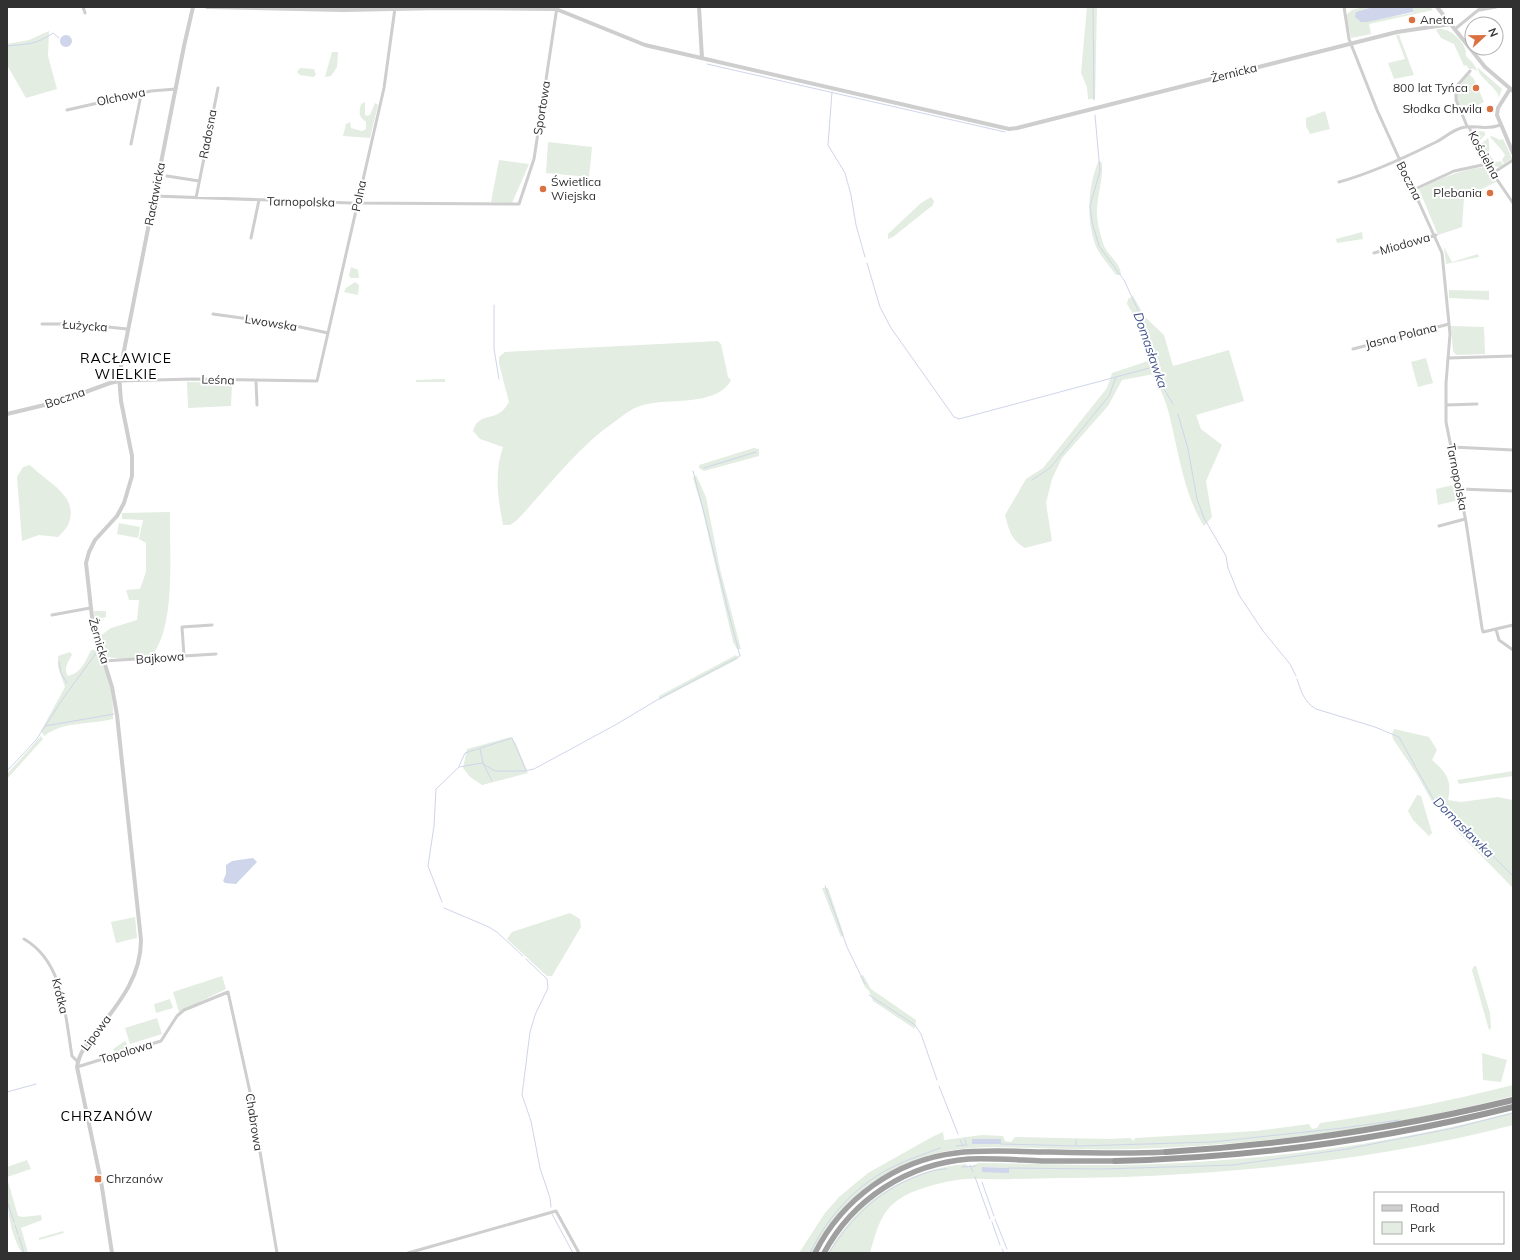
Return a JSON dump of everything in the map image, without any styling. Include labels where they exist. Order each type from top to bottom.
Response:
[{"type":"highway","points":[[816,1253],[831,1227],[853,1202],[884,1178],[919,1161],[944,1155],[973,1152],[1124,1154],[1250,1146],[1341,1135],[1456,1114],[1513,1100]]},
{"type":"highway","points":[[824,1253],[847,1219],[866,1200],[897,1180],[926,1167],[956,1161],[984,1159],[1115,1161],[1203,1158],[1327,1144],[1458,1121],[1513,1107]]},
{"type":"street","points":[[83,7],[85,13]]},
{"type":"street","name":"Racławicka","points":[[118,381],[127,330],[193,7]]},
{"type":"street","points":[[207,7],[394,9],[557,8],[645,45],[702,58],[699,7]]},
{"type":"street","points":[[1344,7],[1349,39],[1352,43]]},
{"type":"street","points":[[1437,7],[1485,67],[1512,90],[1498,108],[1497,115],[1513,153]]},
{"type":"street","points":[[1455,29],[1481,8],[1496,7]]},
{"type":"street","name":"Sportowa","points":[[519,204],[534,158],[557,8]]},
{"type":"street","name":"Polna","points":[[317,381],[384,88],[394,9]]},
{"type":"street","name":"Żernicka","points":[[702,58],[989,125],[1018,128],[1352,43],[1412,29],[1451,24]]},
{"type":"street","name":"Boczna","points":[[1352,43],[1377,110],[1398,159],[1436,235],[1442,253],[1449,324]]},
{"type":"street","points":[[1468,127],[1459,108],[1455,92],[1456,87],[1470,71]]},
{"type":"street","name":"Radosna","points":[[196,198],[218,88]]},
{"type":"street","name":"Olchowa","points":[[67,110],[140,93],[176,89]]},
{"type":"street","points":[[131,144],[140,100],[140,93]]},
{"type":"street","name":"Kościelna","points":[[1340,182],[1356,177],[1435,143],[1459,128],[1468,127],[1485,129],[1500,125]]},
{"type":"street","name":"Kościelna","points":[[1468,127],[1487,164],[1513,203]]},
{"type":"street","points":[[1493,173],[1513,160]]},
{"type":"street","points":[[1413,190],[1454,171],[1487,164]]},
{"type":"street","points":[[167,176],[199,181]]},
{"type":"street","name":"Tarnopolska","points":[[154,196],[358,203],[519,204]]},
{"type":"street","points":[[251,238],[259,200]]},
{"type":"street","name":"Miodowa","points":[[1374,253],[1436,235]]},
{"type":"street","name":"Lwowska","points":[[213,314],[291,325],[328,333]]},
{"type":"street","name":"Łużycka","points":[[42,324],[84,324],[127,330]]},
{"type":"street","name":"Tarnopolska","points":[[1449,324],[1446,422],[1460,489],[1482,628],[1483,632],[1496,629]]},
{"type":"street","name":"Jasna Polana","points":[[1353,349],[1449,324]]},
{"type":"street","points":[[1449,358],[1513,356]]},
{"type":"street","name":"Leśna","points":[[118,381],[193,379],[317,381]]},
{"type":"street","name":"Żernicka","points":[[118,381],[132,456],[132,476],[124,503],[119,513],[98,536],[89,552],[86,563],[93,626],[112,687],[117,715],[139,913]]},
{"type":"street","name":"Boczna","points":[[9,413],[62,401],[105,384],[118,381]]},
{"type":"street","points":[[256,381],[257,405]]},
{"type":"street","points":[[1446,405],[1477,404]]},
{"type":"street","points":[[1452,447],[1513,450]]},
{"type":"street","points":[[1460,489],[1513,491]]},
{"type":"street","points":[[1439,526],[1465,519]]},
{"type":"street","points":[[52,615],[90,608]]},
{"type":"street","points":[[184,656],[182,627],[212,625]]},
{"type":"street","points":[[1513,626],[1496,629],[1499,640],[1513,650]]},
{"type":"street","name":"Bajkowa","points":[[104,661],[216,654]]},
{"type":"street","name":"Lipowa","points":[[77,1064],[82,1051],[119,1003],[132,981],[141,950],[139,913]]},
{"type":"street","name":"Krótka","points":[[24,939],[38,949],[53,970],[60,992],[72,1056],[77,1064]]},
{"type":"street","name":"Topolowa","points":[[77,1064],[161,1041],[177,1016],[184,1010],[228,992]]},
{"type":"street","name":"Chabrowa","points":[[228,992],[250,1092],[278,1253]]},
{"type":"street","points":[[77,1064],[101,1183],[112,1253]]},
{"type":"street","points":[[408,1253],[556,1211],[579,1253]]},
{"type":"green space","points":[[1087,7],[1097,7],[1095,99],[1088,99],[1087,87],[1081,73]]},
{"type":"green space","points":[[1364,7],[1373,7],[1356,12],[1361,22],[1413,13],[1413,7],[1430,7],[1433,10],[1369,24],[1371,34],[1351,38],[1346,15],[1352,10]]},
{"type":"green space","points":[[1436,30],[1447,30],[1462,42],[1464,47],[1464,56],[1466,56],[1474,65],[1477,71],[1469,69],[1466,65],[1464,66],[1454,44],[1441,38]]},
{"type":"green space","points":[[49,31],[48,56],[57,89],[26,98],[7,65],[7,44],[29,40]]},
{"type":"green space","points":[[1396,35],[1399,35],[1414,75],[1394,79],[1388,63],[1405,59]]},
{"type":"green space","points":[[332,52],[338,52],[337,67],[331,76],[325,77]]},
{"type":"green space","points":[[1477,67],[1502,89],[1499,97],[1495,90],[1481,76]]},
{"type":"green space","points":[[300,68],[314,69],[316,75],[313,77],[300,75],[297,72]]},
{"type":"green space","points":[[1469,74],[1474,79],[1484,102],[1464,112],[1465,114],[1462,115],[1457,100],[1457,89]]},
{"type":"green space","points":[[365,102],[365,115],[367,116],[370,115],[375,103],[378,105],[370,138],[343,136],[346,124],[350,122],[351,128],[362,131],[366,129],[366,122],[360,116],[361,104]]},
{"type":"green space","points":[[1325,111],[1330,129],[1310,134],[1306,126],[1306,118]]},
{"type":"green space","points":[[1480,131],[1485,132],[1485,135],[1480,140],[1476,140],[1475,135]]},
{"type":"green space","points":[[1492,136],[1500,140],[1503,139],[1512,158],[1504,164],[1502,160],[1505,155],[1490,137]]},
{"type":"green space","points":[[1488,138],[1491,157],[1497,162],[1501,161],[1503,165],[1499,167],[1493,166],[1484,158],[1481,144]]},
{"type":"green space","points":[[548,142],[592,147],[589,177],[546,173]]},
{"type":"green space","points":[[499,160],[529,164],[512,203],[491,202]]},
{"type":"green space","points":[[1099,160],[1102,163],[1102,169],[1097,209],[1098,226],[1105,247],[1119,266],[1121,275],[1116,275],[1102,256],[1095,244],[1092,234],[1089,213],[1092,180]]},
{"type":"green space","points":[[1486,167],[1496,182],[1464,198],[1462,227],[1438,235],[1419,189],[1451,175]]},
{"type":"green space","points":[[931,197],[934,201],[933,205],[893,237],[888,239],[888,234],[921,203]]},
{"type":"green space","points":[[1362,232],[1363,239],[1337,243],[1336,239]]},
{"type":"green space","points":[[1444,247],[1452,262],[1478,254],[1479,257],[1446,264]]},
{"type":"green space","points":[[351,267],[358,270],[359,278],[351,278],[349,276]]},
{"type":"green space","points":[[355,282],[359,285],[358,295],[344,292],[346,288]]},
{"type":"green space","points":[[1449,290],[1489,291],[1489,300],[1449,298]]},
{"type":"green space","points":[[1133,296],[1145,317],[1164,335],[1173,366],[1229,350],[1244,401],[1196,415],[1201,429],[1222,445],[1206,481],[1212,517],[1204,526],[1191,501],[1182,472],[1168,409],[1154,374],[1122,380],[1108,406],[1062,458],[1052,479],[1046,503],[1052,541],[1025,548],[1017,542],[1009,530],[1005,515],[1026,479],[1043,468],[1107,388],[1112,373],[1151,360],[1136,319],[1127,304],[1128,299]]},
{"type":"green space","points":[[1451,326],[1484,327],[1485,354],[1456,355],[1453,351]]},
{"type":"green space","points":[[718,341],[721,344],[728,377],[731,380],[724,389],[714,395],[702,398],[650,403],[631,410],[589,442],[516,521],[510,525],[503,525],[498,496],[498,466],[503,447],[480,439],[473,431],[478,422],[501,412],[509,402],[499,364],[499,357],[505,352]]},
{"type":"green space","points":[[1426,358],[1433,383],[1418,387],[1411,362]]},
{"type":"green space","points":[[445,379],[445,382],[416,382],[416,380]]},
{"type":"green space","points":[[187,382],[232,383],[231,406],[188,408]]},
{"type":"green space","points":[[754,448],[759,449],[759,456],[704,471],[699,468],[699,465]]},
{"type":"green space","points":[[30,465],[60,490],[70,506],[71,515],[68,525],[58,537],[39,535],[22,541],[17,477],[23,467]]},
{"type":"green space","points":[[696,475],[706,497],[720,569],[741,649],[737,649],[733,642],[702,508],[693,478]]},
{"type":"green space","points":[[1457,484],[1459,500],[1438,505],[1436,489]]},
{"type":"green space","points":[[170,512],[170,589],[168,609],[159,645],[150,658],[123,659],[107,657],[100,636],[111,628],[137,620],[139,600],[129,600],[126,590],[140,589],[146,572],[146,543],[139,539],[143,520],[122,519],[122,513]]},
{"type":"green space","points":[[119,523],[140,527],[138,538],[117,534]]},
{"type":"green space","points":[[94,611],[106,611],[106,617],[95,621]]},
{"type":"green space","points":[[91,650],[95,650],[100,657],[107,674],[111,692],[113,719],[68,726],[51,731],[44,736],[41,731],[65,687],[58,667],[58,656],[70,652],[72,655],[66,668],[68,676],[80,669]]},
{"type":"green space","points":[[736,655],[738,659],[659,700],[659,696]]},
{"type":"green space","points":[[1394,729],[1429,737],[1437,750],[1432,760],[1445,773],[1449,782],[1448,800],[1461,802],[1498,797],[1513,800],[1513,888],[1454,828],[1450,816],[1434,805],[1416,773],[1393,739],[1392,734]]},
{"type":"green space","points":[[41,736],[43,739],[7,779],[7,774]]},
{"type":"green space","points":[[511,737],[516,744],[528,773],[482,785],[470,777],[463,768],[467,749]]},
{"type":"green space","points":[[1513,771],[1513,776],[1459,784],[1457,780]]},
{"type":"green space","points":[[1417,795],[1421,796],[1432,833],[1429,836],[1413,820],[1408,811]]},
{"type":"green space","points":[[822,888],[828,888],[844,935],[841,937]]},
{"type":"green space","points":[[570,913],[580,919],[581,927],[552,976],[547,976],[507,939],[512,932]]},
{"type":"green space","points":[[135,917],[137,938],[116,943],[111,922]]},
{"type":"green space","points":[[1474,966],[1476,966],[1490,1013],[1491,1028],[1489,1030],[1472,970]]},
{"type":"green space","points":[[863,975],[871,989],[916,1020],[915,1029],[873,1001],[860,976]]},
{"type":"green space","points":[[222,976],[226,989],[179,1012],[173,992]]},
{"type":"green space","points":[[170,999],[173,1008],[156,1013],[154,1004]]},
{"type":"green space","points":[[157,1018],[162,1034],[130,1044],[125,1028]]},
{"type":"green space","points":[[125,1041],[130,1049],[115,1053],[113,1049]]},
{"type":"green space","points":[[1482,1053],[1507,1060],[1501,1082],[1483,1080]]},
{"type":"green space","points":[[1513,1085],[1513,1096],[1467,1107],[1373,1126],[1278,1139],[1230,1144],[1135,1149],[993,1147],[966,1148],[939,1152],[890,1171],[874,1181],[845,1206],[833,1220],[812,1253],[799,1253],[825,1213],[839,1197],[868,1173],[943,1132],[944,1140],[982,1135],[1003,1136],[1005,1141],[1011,1142],[1015,1137],[1130,1138],[1134,1141],[1135,1138],[1256,1131],[1309,1124],[1312,1129],[1317,1128],[1320,1123],[1417,1107]]},
{"type":"green space","points":[[1513,1112],[1513,1125],[1423,1145],[1332,1160],[1241,1170],[1149,1176],[973,1179],[946,1182],[910,1193],[893,1204],[882,1217],[870,1253],[828,1253],[840,1234],[869,1203],[904,1181],[944,1167],[966,1164],[969,1167],[979,1163],[1135,1165],[1202,1162],[1292,1154],[1336,1148],[1381,1141],[1469,1123]],"holes":[[[982,1167],[1009,1168],[1009,1172],[982,1172]]]},
{"type":"green space","points":[[27,1160],[31,1169],[7,1177],[7,1167]]},
{"type":"green space","points":[[7,1178],[18,1216],[23,1217],[41,1215],[42,1220],[21,1228],[28,1253],[22,1253],[17,1244],[11,1226],[7,1197]]},
{"type":"green space","points":[[63,1231],[64,1233],[39,1240],[39,1238]]},
{"type":"water","points":[[1373,7],[1413,7],[1413,12],[1367,22],[1361,22],[1355,17],[1356,12]]},
{"type":"water","points":[[68,35],[71,36],[71,46],[64,47],[61,46],[60,39],[61,36]]},
{"type":"water","points":[[253,858],[257,862],[236,884],[225,883],[223,881],[226,874],[226,865],[232,861]]},
{"type":"water","points":[[972,1139],[1001,1139],[1001,1144],[972,1144]]},
{"type":"water","points":[[982,1167],[1009,1168],[1009,1173],[982,1172]]},
{"type":"waterway","name":"Domasławka","points":[[1093,7],[1094,100]]},
{"type":"waterway","points":[[7,46],[36,42],[53,33],[59,38]]},
{"type":"waterway","points":[[707,64],[1005,132]]},
{"type":"waterway","points":[[832,92],[828,145],[845,173],[851,195],[856,225],[865,257]]},
{"type":"waterway","name":"Domasławka","points":[[1095,115],[1100,171],[1090,206],[1092,222],[1099,246],[1124,280],[1138,310],[1150,341],[1161,384],[1173,404]]},
{"type":"waterway","points":[[867,263],[880,307],[891,328],[954,417],[959,419],[1157,366]]},
{"type":"waterway","points":[[494,305],[494,349],[499,379]]},
{"type":"waterway","points":[[1032,480],[1050,468],[1109,396],[1116,377]]},
{"type":"waterway","name":"Domasławka","points":[[1178,414],[1188,449],[1197,499],[1204,518],[1226,556],[1228,568],[1239,595],[1263,631],[1290,664],[1296,676]]},
{"type":"waterway","points":[[704,468],[756,452]]},
{"type":"waterway","points":[[442,902],[428,866],[434,826],[436,789],[459,767],[482,763],[495,771],[524,771],[534,769],[617,724],[657,700],[740,656],[693,471]]},
{"type":"waterway","points":[[7,771],[36,740],[64,697],[97,652]]},
{"type":"waterway","points":[[59,662],[61,673],[67,683]]},
{"type":"waterway","name":"Domasławka","points":[[1297,679],[1306,700],[1316,709],[1375,727],[1399,737],[1435,802],[1455,818],[1513,876]]},
{"type":"waterway","points":[[45,726],[114,714]]},
{"type":"waterway","points":[[459,766],[465,753],[512,738],[526,770]]},
{"type":"waterway","points":[[480,749],[483,763],[492,781]]},
{"type":"waterway","points":[[825,886],[847,947],[865,984]]},
{"type":"waterway","points":[[444,908],[489,927],[498,933],[523,956]]},
{"type":"waterway","points":[[526,959],[547,979],[548,988],[535,1015],[530,1032],[522,1095],[531,1121],[540,1168],[550,1198],[551,1207]]},
{"type":"waterway","points":[[869,995],[915,1025],[921,1034],[937,1080]]},
{"type":"waterway","points":[[7,1092],[36,1084]]},
{"type":"waterway","points":[[939,1086],[958,1134]]},
{"type":"waterway","points":[[1009,1168],[1103,1169],[1233,1165],[1347,1149],[1454,1128],[1513,1113]]},
{"type":"waterway","points":[[1001,1144],[1079,1146],[1212,1142],[1343,1128],[1399,1120]]},
{"type":"waterway","points":[[965,1139],[966,1144]]},
{"type":"waterway","points":[[960,1140],[963,1146]]},
{"type":"waterway","points":[[1076,1140],[1076,1145]]},
{"type":"waterway","points":[[956,1146],[967,1145]]},
{"type":"waterway","points":[[810,1253],[817,1239],[835,1213],[858,1190],[883,1172],[940,1148]]},
{"type":"waterway","points":[[970,1165],[973,1172]]},
{"type":"waterway","points":[[962,1167],[976,1166]]},
{"type":"waterway","points":[[829,1253],[855,1218],[888,1190],[915,1177],[935,1170],[947,1169]]},
{"type":"waterway","points":[[975,1177],[990,1219]]},
{"type":"waterway","points":[[982,1182],[994,1216]]},
{"type":"waterway","points":[[7,1201],[14,1222]]},
{"type":"waterway","points":[[552,1214],[573,1253]]},
{"type":"waterway","points":[[995,1219],[1007,1249]]},
{"type":"waterway","points":[[992,1222],[1000,1245]]},
{"type":"waterway","points":[[15,1225],[18,1234]]},
{"type":"waterway","points":[[19,1237],[24,1253]]},
{"type":"waterway","points":[[1002,1249],[1004,1253]]},
{"type":"place","name":"Aneta","points":[[1412,20]]},
{"type":"place","name":"800 lat Tyńca","points":[[1476,88]]},
{"type":"place","name":"Słodka Chwila","points":[[1490,109]]},
{"type":"place","name":"Świetlica Wiejska","points":[[543,189]]},
{"type":"place","name":"Plebania","points":[[1490,193]]},
{"type":"place","name":"Chrzanów","points":[[98,1179]]},
{"type":"district","name":"RACŁAWICE WIELKIE","points":[[126,366]]},
{"type":"district","name":"CHRZANÓW","points":[[107,1116]]}]
